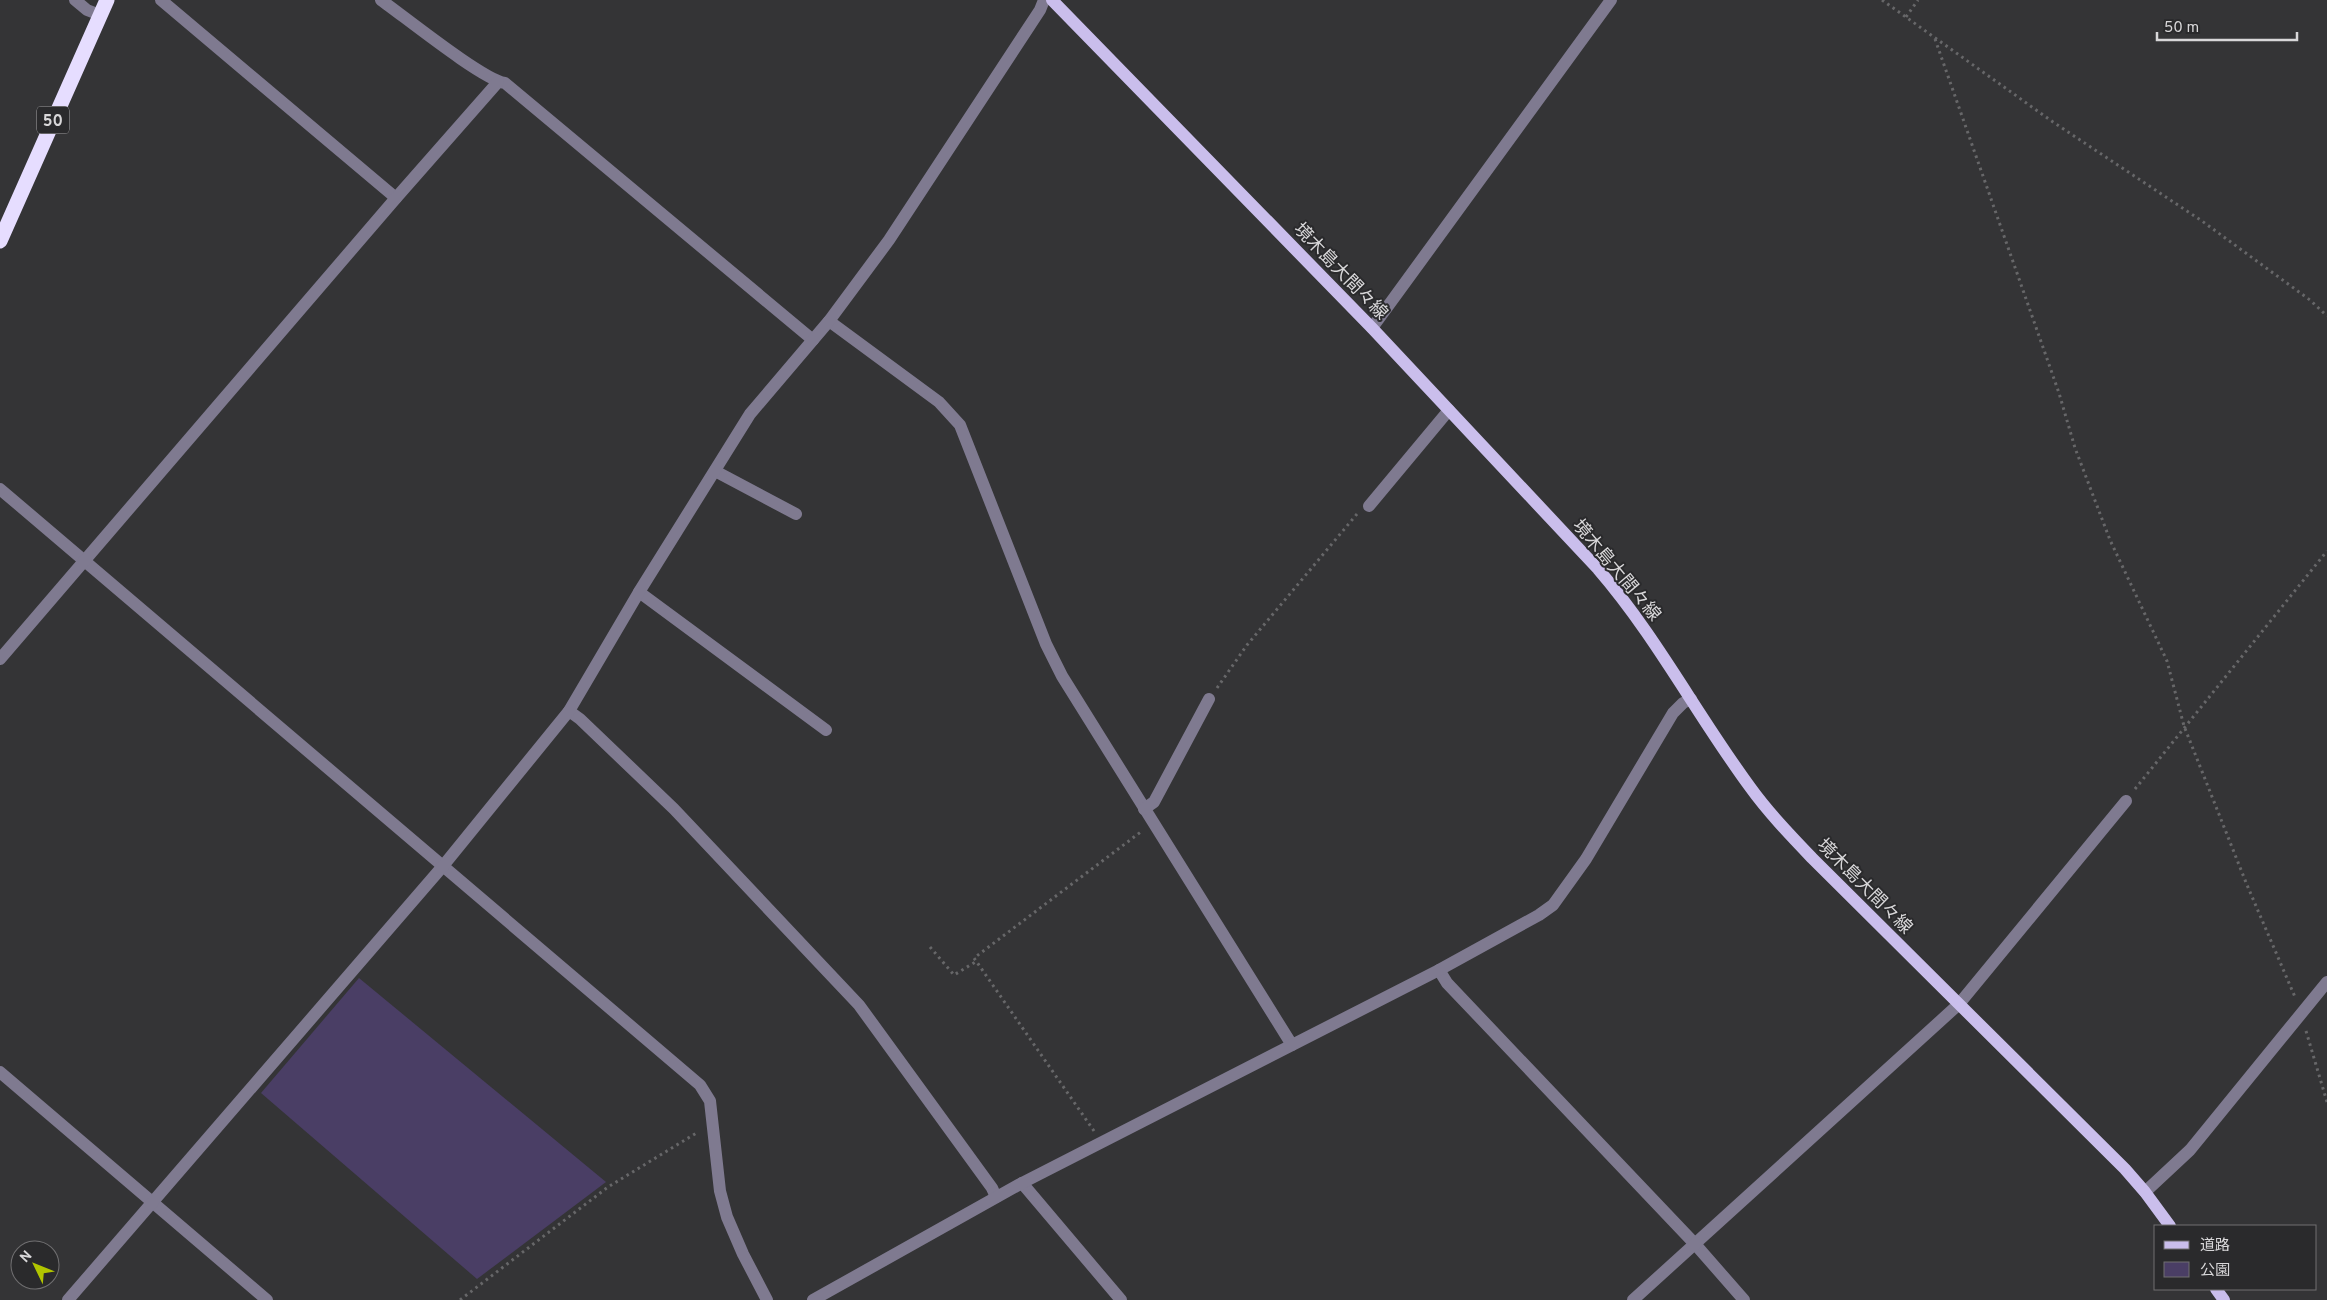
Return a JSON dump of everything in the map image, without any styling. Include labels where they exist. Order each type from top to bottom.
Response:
[{"type":"highway","name":"50","points":[[0,241],[107,0]]},
{"type":"main road","name":"境木島大間々線","points":[[1052,0],[1372,328],[1624,600],[1750,787],[1778,822],[2145,1192],[2169,1225]]},
{"type":"street","points":[[75,0],[87,10],[100,15]]},
{"type":"street","points":[[161,0],[396,198]]},
{"type":"street","points":[[381,0],[476,68],[498,82],[505,83],[813,340]]},
{"type":"street","points":[[68,1300],[154,1203],[443,866],[569,712],[639,592],[763,396],[829,321],[889,240],[1040,10],[1044,0]]},
{"type":"street","points":[[1372,328],[1611,0]]},
{"type":"street","points":[[0,659],[498,82]]},
{"type":"street","points":[[829,321],[939,402],[952,413],[960,425],[1046,644],[1062,676],[1292,1045]]},
{"type":"street","points":[[1369,506],[1449,410]]},
{"type":"street","points":[[715,471],[796,514]]},
{"type":"street","points":[[0,489],[700,1085],[710,1101],[714,1123],[720,1191],[727,1217],[743,1254],[767,1300]]},
{"type":"street","points":[[639,592],[826,730]]},
{"type":"street","points":[[1144,809],[1154,802],[1209,699]]},
{"type":"street","points":[[813,1300],[1022,1183],[1439,970],[1522,926],[1553,905],[1586,859],[1673,714],[1683,703],[1691,699]]},
{"type":"street","points":[[569,712],[580,719],[674,809],[859,1005],[992,1188],[996,1197]]},
{"type":"street","points":[[1633,1300],[1959,1004],[2126,802]]},
{"type":"street","points":[[1439,970],[1447,983],[1695,1244],[1744,1300]]},
{"type":"street","points":[[2145,1192],[2190,1150],[2327,982]]},
{"type":"street","points":[[0,1072],[267,1300]]},
{"type":"street","points":[[1022,1183],[1121,1300]]},
{"type":"path","points":[[1882,0],[2053,122],[2202,221],[2310,300],[2327,316]]},
{"type":"path","points":[[1906,16],[1918,0]]},
{"type":"path","points":[[1935,39],[2059,393],[2075,448],[2110,540],[2167,661],[2184,726],[2247,885],[2278,954],[2301,1013],[2327,1102]]},
{"type":"path","points":[[1209,699],[1247,645],[1360,511],[1369,506]]},
{"type":"path","points":[[2126,802],[2184,726],[2327,551]]},
{"type":"path","points":[[1102,1142],[974,958],[1153,823]]},
{"type":"path","points":[[930,947],[954,975],[976,961]]},
{"type":"path","points":[[460,1300],[608,1187],[714,1123]]},
{"type":"green space","points":[[359,978],[606,1182],[477,1279],[261,1093]]}]
